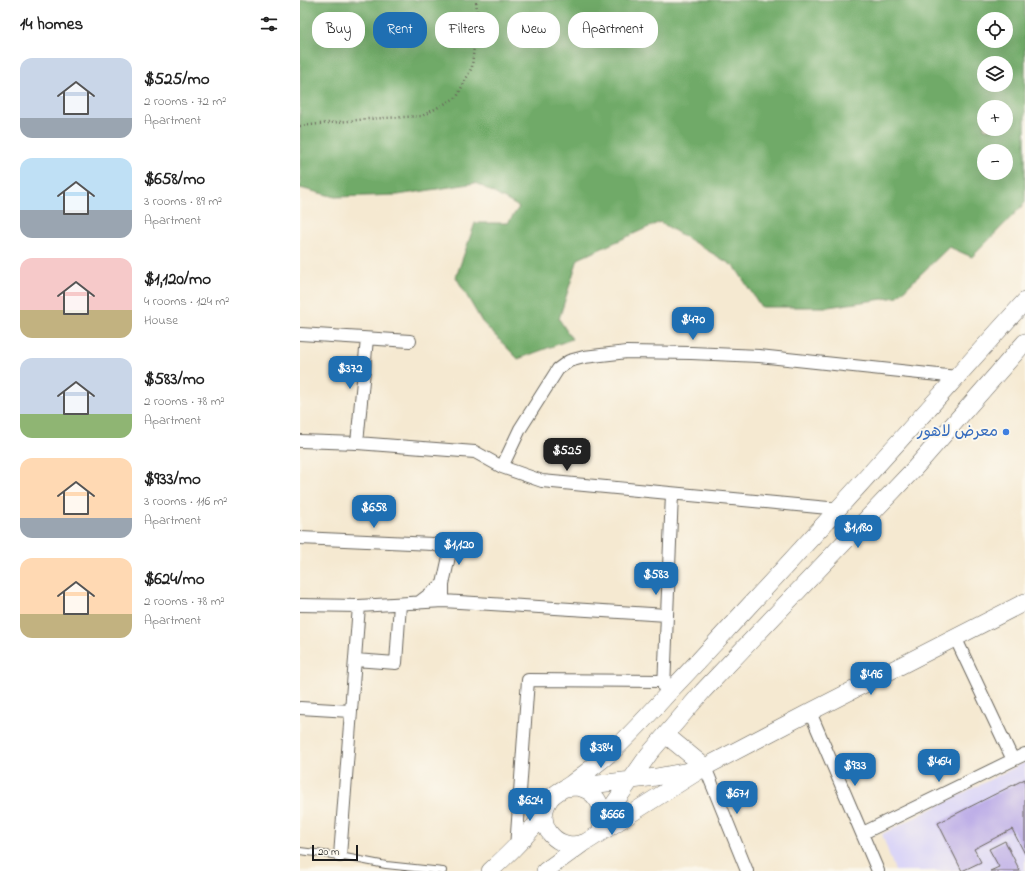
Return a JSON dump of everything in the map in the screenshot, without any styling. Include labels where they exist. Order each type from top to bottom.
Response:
[{"type":"main road","points":[[490,871],[516,848],[532,830],[544,814],[547,804],[553,796],[571,787],[617,747],[664,699],[839,509],[1025,301]]},
{"type":"main road","points":[[544,814],[547,828],[555,839],[568,845],[588,841],[599,830],[602,821],[630,780],[703,691],[914,469],[1025,342]]},
{"type":"main road","points":[[545,871],[588,841],[704,767],[1025,602]]},
{"type":"main road","points":[[666,735],[704,767]]},
{"type":"main road","points":[[571,787],[681,773],[704,767]]},
{"type":"main road","points":[[571,787],[589,791],[597,798],[601,807],[602,821]]},
{"type":"street","points":[[300,334],[410,341]]},
{"type":"street","points":[[357,443],[367,339]]},
{"type":"street","points":[[502,467],[520,429],[558,369],[568,361],[584,357],[627,352],[759,356],[957,377]]},
{"type":"street","points":[[300,440],[475,452],[502,467],[542,481],[839,509]]},
{"type":"street","points":[[664,699],[672,494]]},
{"type":"street","points":[[300,538],[433,544],[442,547],[450,552],[443,584],[443,601]]},
{"type":"street","points":[[417,604],[443,584]]},
{"type":"street","points":[[300,605],[359,606],[417,604],[443,601],[667,615]]},
{"type":"street","points":[[355,660],[396,663],[400,604]]},
{"type":"street","points":[[340,856],[359,606]]},
{"type":"street","points":[[955,637],[1013,760]]},
{"type":"street","points":[[516,848],[528,680],[664,681]]},
{"type":"street","points":[[300,708],[350,711]]},
{"type":"street","points":[[810,712],[878,871]]},
{"type":"street","points":[[863,833],[1025,754]]},
{"type":"street","points":[[704,767],[747,871]]},
{"type":"lane","points":[[300,851],[340,856],[386,865],[443,871]]},
{"type":"path","points":[[300,126],[367,119],[422,116],[457,97],[472,67],[477,12],[476,0]]},
{"type":"shaded area","points":[[1025,762],[1025,871],[895,871],[882,834]]},
{"type":"green space","points":[[300,0],[1025,0],[1025,203],[972,257],[949,247],[897,297],[828,307],[761,307],[735,267],[660,222],[578,259],[559,319],[572,339],[518,359],[482,322],[456,277],[475,223],[508,223],[519,207],[476,183],[398,195],[335,197],[300,188]]},
{"type":"building","points":[[1025,779],[1025,854],[1012,829],[974,849],[981,862],[962,871],[938,823]]},
{"type":"building","points":[[1005,841],[1020,871],[990,871],[999,867],[989,849]]},
{"type":"place","name":"معرض لاهور","points":[[1006,432]]}]
